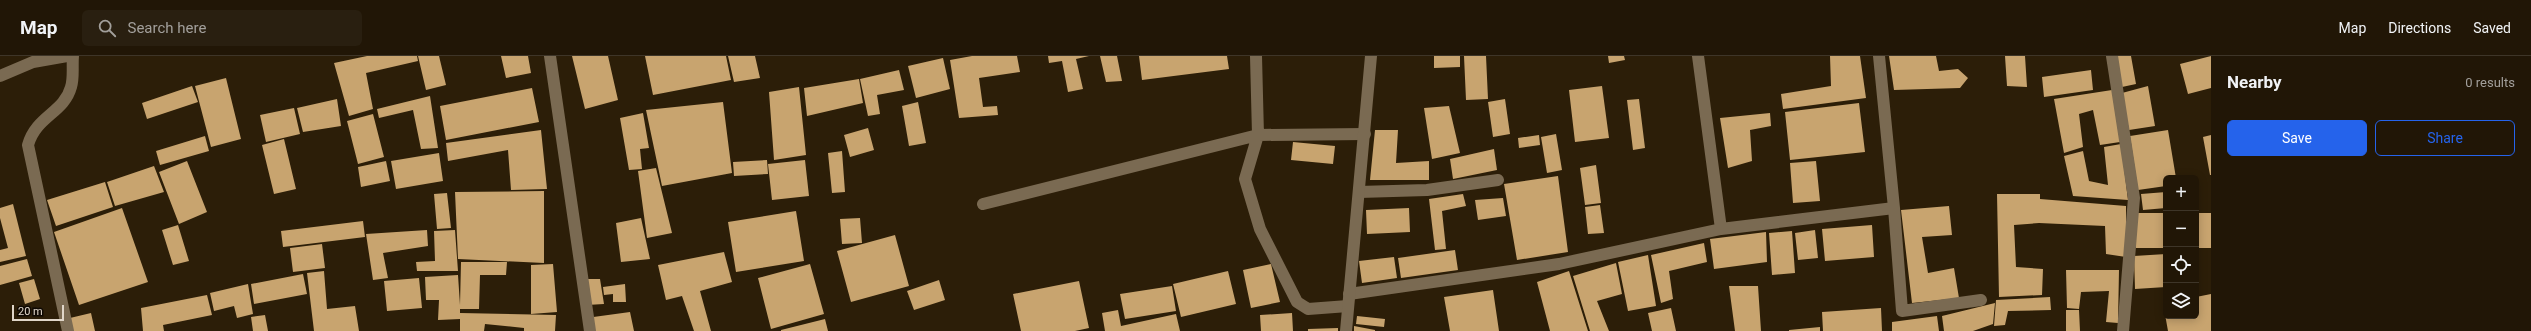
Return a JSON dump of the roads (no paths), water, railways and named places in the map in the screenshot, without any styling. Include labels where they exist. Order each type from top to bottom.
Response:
[{"type":"street","points":[[0,76],[33,62],[67,56]]},
{"type":"street","points":[[68,331],[28,145],[31,132],[65,100],[72,86],[73,56]]},
{"type":"street","points":[[550,56],[590,331]]},
{"type":"street","points":[[1256,56],[1258,135],[1246,179],[1260,229],[1297,302],[1308,309],[1349,300],[1559,264],[1721,229],[1894,208]]},
{"type":"street","points":[[1346,331],[1371,56]]},
{"type":"street","points":[[1698,56],[1721,229]]},
{"type":"street","points":[[1879,56],[1894,208],[1902,311],[1982,300]]},
{"type":"street","points":[[2112,56],[2134,198],[2123,331]]},
{"type":"street","points":[[983,204],[1258,135],[1365,134]]},
{"type":"street","points":[[1359,192],[1427,190],[1498,180]]}]
